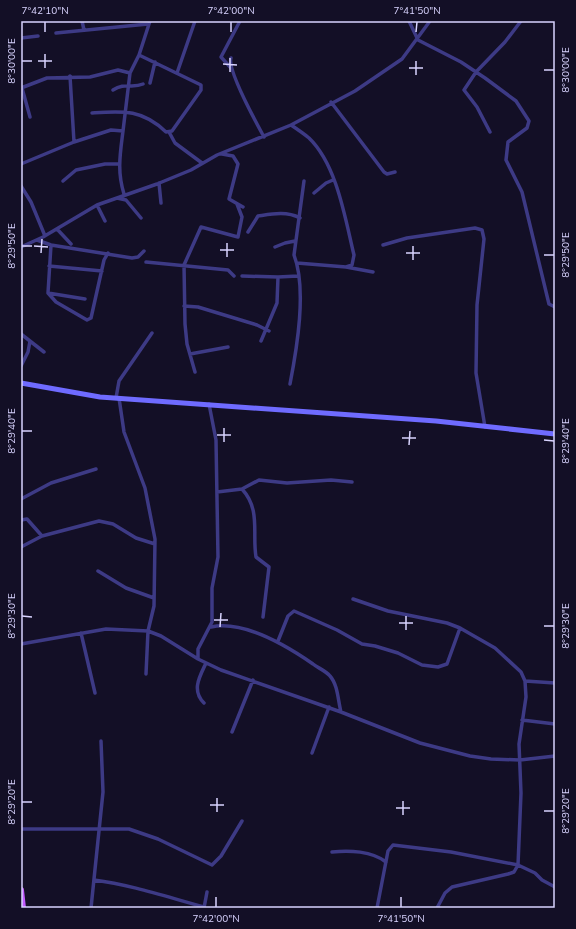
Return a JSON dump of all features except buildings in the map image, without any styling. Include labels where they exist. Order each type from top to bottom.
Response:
[{"type":"main road","points":[[21,890],[23,908]]},
{"type":"street","points":[[82,21],[84,30]]},
{"type":"street","points":[[177,73],[195,21]]},
{"type":"street","points":[[240,21],[221,57],[231,68],[247,106],[264,137]]},
{"type":"street","points":[[409,21],[418,40],[461,62],[476,72],[516,102],[529,121],[527,128],[508,142],[506,160],[521,188],[549,304],[555,307]]},
{"type":"street","points":[[21,247],[45,236],[97,205],[124,194],[159,183],[221,154],[264,137],[291,125],[331,102],[355,91],[402,60],[418,40],[430,21]]},
{"type":"street","points":[[490,132],[477,107],[464,91],[476,72],[504,42],[520,21]]},
{"type":"street","points":[[56,33],[149,23],[139,55],[130,73],[128,84],[119,164],[119,177],[124,194]]},
{"type":"street","points":[[21,38],[38,36]]},
{"type":"street","points":[[139,55],[201,85],[202,88],[169,132]]},
{"type":"street","points":[[231,58],[231,68]]},
{"type":"street","points":[[150,83],[155,62]]},
{"type":"street","points":[[30,117],[22,88],[47,78],[70,76],[90,77],[118,70],[130,73]]},
{"type":"street","points":[[70,76],[74,142]]},
{"type":"street","points":[[113,90],[119,86],[128,84],[139,86],[143,84]]},
{"type":"street","points":[[331,102],[384,172],[387,174],[396,172]]},
{"type":"street","points":[[92,113],[125,111],[155,122],[169,132],[175,143],[202,163]]},
{"type":"street","points":[[291,125],[309,138],[327,164],[339,196],[354,255],[352,265],[346,267]]},
{"type":"street","points":[[21,164],[74,142],[111,130],[123,131]]},
{"type":"street","points":[[221,154],[233,156],[238,164],[229,199],[243,207]]},
{"type":"street","points":[[63,181],[76,170],[105,164],[119,164]]},
{"type":"street","points":[[314,193],[326,183],[333,180]]},
{"type":"street","points":[[290,384],[298,331],[300,297],[297,263],[294,255],[304,181]]},
{"type":"street","points":[[159,183],[161,203]]},
{"type":"street","points":[[21,186],[31,202],[45,236]]},
{"type":"street","points":[[116,198],[126,200],[141,218]]},
{"type":"street","points":[[195,372],[190,354],[185,324],[184,265],[201,227],[238,237],[242,217],[238,204]]},
{"type":"street","points":[[97,205],[105,221]]},
{"type":"street","points":[[248,232],[258,216],[282,212],[292,214],[300,218]]},
{"type":"street","points":[[383,245],[418,236],[475,228],[482,230],[484,240],[478,305],[476,372],[485,427]]},
{"type":"street","points":[[57,229],[71,244]]},
{"type":"street","points":[[36,240],[51,245],[132,258],[138,256],[144,251]]},
{"type":"street","points":[[276,247],[295,241]]},
{"type":"street","points":[[51,245],[48,293],[56,302],[89,320],[108,253]]},
{"type":"street","points":[[146,262],[228,270],[234,276]]},
{"type":"street","points":[[297,263],[346,267],[373,272]]},
{"type":"street","points":[[49,266],[102,271]]},
{"type":"street","points":[[242,276],[298,276]]},
{"type":"street","points":[[261,340],[267,330],[277,303],[278,277]]},
{"type":"street","points":[[48,293],[85,299]]},
{"type":"street","points":[[184,306],[204,309],[267,330]]},
{"type":"street","points":[[146,674],[148,631],[153,611],[154,598],[155,544],[145,488],[124,432],[117,398],[119,381],[152,333]]},
{"type":"street","points":[[21,334],[44,352]]},
{"type":"street","points":[[21,366],[28,352],[30,341]]},
{"type":"street","points":[[190,354],[228,347]]},
{"type":"street","points":[[21,383],[117,398],[209,404],[555,434]]},
{"type":"street","points":[[198,659],[198,649],[211,627],[212,588],[218,557],[216,440],[209,404]]},
{"type":"street","points":[[21,499],[59,480],[96,469]]},
{"type":"street","points":[[217,492],[242,489],[259,480],[287,483],[331,480],[352,482]]},
{"type":"street","points":[[242,489],[251,504],[255,518],[256,557],[269,567],[263,617]]},
{"type":"street","points":[[21,520],[27,520],[42,536]]},
{"type":"street","points":[[21,547],[42,536],[98,522],[113,524],[136,538],[155,544]]},
{"type":"street","points":[[98,571],[126,588],[154,598]]},
{"type":"street","points":[[353,600],[388,611],[447,623],[460,628],[495,648],[522,672],[525,681],[526,697],[519,744],[521,800],[518,865],[514,872],[452,887],[445,893],[437,908]]},
{"type":"street","points":[[278,641],[288,616],[294,611],[337,630],[362,644],[375,646],[398,653],[422,665],[438,667],[447,664],[460,628]]},
{"type":"street","points":[[212,621],[218,625],[249,631],[278,641],[329,675],[335,686],[341,712]]},
{"type":"street","points":[[211,627],[218,625]]},
{"type":"street","points":[[21,644],[106,629],[148,631],[161,636],[198,659],[221,670],[254,680],[420,743],[470,756],[491,759],[520,760],[555,756]]},
{"type":"street","points":[[81,633],[95,693]]},
{"type":"street","points":[[189,653],[198,649]]},
{"type":"street","points":[[204,702],[198,696],[197,686],[206,663]]},
{"type":"street","points":[[232,732],[254,680]]},
{"type":"street","points":[[525,681],[555,683]]},
{"type":"street","points":[[312,753],[329,708]]},
{"type":"street","points":[[522,720],[555,724]]},
{"type":"street","points":[[90,908],[103,792],[101,741]]},
{"type":"street","points":[[21,829],[137,830],[212,865],[221,856],[242,821]]},
{"type":"street","points":[[377,908],[387,856],[391,846],[397,845],[451,852],[518,865],[535,873],[542,880],[555,887]]},
{"type":"street","points":[[332,852],[354,851],[381,858],[386,862]]},
{"type":"street","points":[[381,858],[387,856]]},
{"type":"street","points":[[94,880],[117,883],[162,894],[204,907],[207,892]]}]
